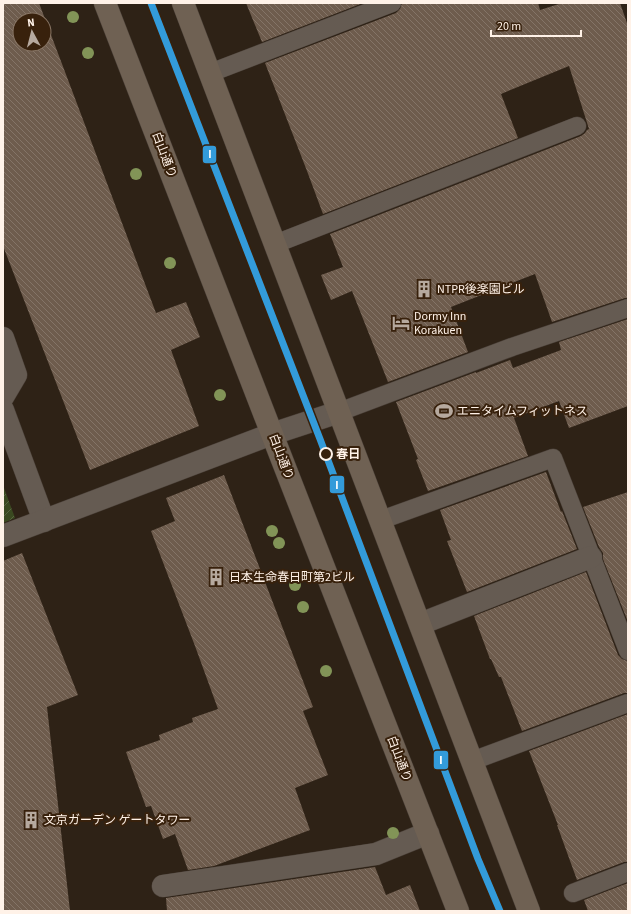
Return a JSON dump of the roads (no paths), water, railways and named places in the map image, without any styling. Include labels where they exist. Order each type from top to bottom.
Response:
[{"type":"main road","name":"白山通り","points":[[105,3],[458,911]]},
{"type":"main road","points":[[183,3],[529,911]]},
{"type":"street","points":[[3,338],[16,376],[3,397]]},
{"type":"street","points":[[3,410],[44,521]]},
{"type":"street","points":[[3,536],[272,434],[339,412]]},
{"type":"street","points":[[420,624],[592,557]]},
{"type":"street","points":[[163,886],[376,854],[428,833]]},
{"type":"lane","points":[[210,73],[392,3]]},
{"type":"lane","points":[[276,244],[577,126]]},
{"type":"lane","points":[[339,412],[512,347],[628,308]]},
{"type":"lane","points":[[380,520],[553,458],[628,651]]},
{"type":"lane","points":[[472,761],[628,703]]},
{"type":"lane","points":[[573,893],[628,872]]},
{"type":"place","name":"NTPR後楽園ビル","points":[[424,289]]},
{"type":"place","name":"Dormy Inn Korakuen","points":[[401,323]]},
{"type":"place","name":"エニタイムフィットネス","points":[[444,411]]},
{"type":"place","name":"春日","points":[[326,454]]},
{"type":"place","name":"日本生命春日町第2ビル","points":[[216,577]]},
{"type":"place","name":"文京ガーデン ゲートタワー","points":[[31,820]]}]
